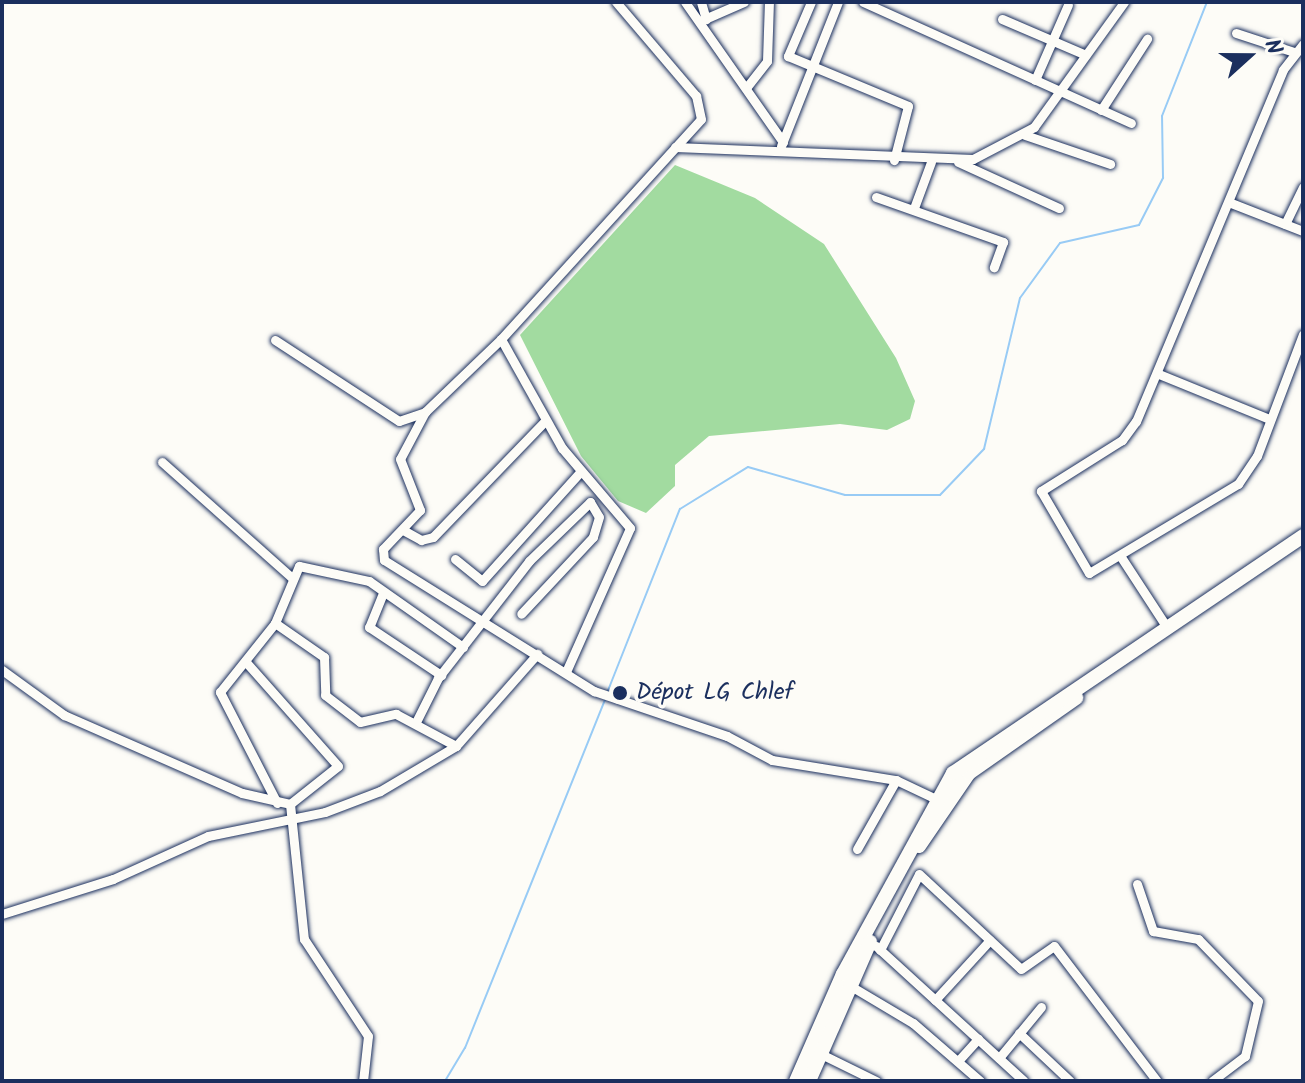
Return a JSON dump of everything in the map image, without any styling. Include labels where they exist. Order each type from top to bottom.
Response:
[{"type":"main road","points":[[1170,632],[1303,536]]},
{"type":"main road","points":[[796,1081],[940,798],[982,754],[1303,547]]},
{"type":"main road","points":[[809,1081],[845,984],[875,946],[940,798]]},
{"type":"street","points":[[616,2],[699,104],[701,119],[501,339],[425,412],[400,459],[420,510],[381,559],[594,691],[727,736],[772,760],[896,780],[940,798]]},
{"type":"street","points":[[685,2],[703,20],[782,146]]},
{"type":"street","points":[[701,2],[703,20]]},
{"type":"street","points":[[703,20],[744,2]]},
{"type":"street","points":[[746,88],[767,61],[769,2]]},
{"type":"street","points":[[811,2],[787,54],[908,106],[894,160]]},
{"type":"street","points":[[782,146],[809,64],[838,2]]},
{"type":"street","points":[[863,2],[1131,123]]},
{"type":"street","points":[[675,147],[782,146],[894,160],[958,162],[1025,135],[1060,93],[1124,2]]},
{"type":"street","points":[[1035,80],[1068,5]]},
{"type":"street","points":[[1002,19],[1086,55]]},
{"type":"street","points":[[1236,33],[1294,52]]},
{"type":"street","points":[[1101,110],[1147,39]]},
{"type":"street","points":[[1303,44],[1294,52],[1159,374],[1122,440],[1041,491],[1089,573],[1121,557],[1238,484],[1303,334]]},
{"type":"street","points":[[1025,135],[1110,164]]},
{"type":"street","points":[[914,208],[931,162]]},
{"type":"street","points":[[958,162],[1059,208]]},
{"type":"street","points":[[1285,224],[1303,187]]},
{"type":"street","points":[[876,197],[1003,242],[994,267]]},
{"type":"street","points":[[1231,203],[1303,231]]},
{"type":"street","points":[[501,339],[545,421],[580,472],[630,528],[566,672]]},
{"type":"street","points":[[275,340],[327,378],[361,391],[392,419],[425,412]]},
{"type":"street","points":[[1159,374],[1267,418]]},
{"type":"street","points":[[403,530],[421,540],[433,537],[545,421]]},
{"type":"street","points":[[162,462],[292,578]]},
{"type":"street","points":[[455,559],[480,583],[580,472]]},
{"type":"street","points":[[417,720],[441,675],[486,622],[529,561],[590,502],[599,517],[593,537],[521,614]]},
{"type":"street","points":[[1121,557],[1170,632]]},
{"type":"street","points":[[277,803],[220,700],[221,687],[275,623],[292,578],[305,565],[337,580],[364,579],[463,647]]},
{"type":"street","points":[[383,593],[367,624],[441,675]]},
{"type":"street","points":[[275,623],[324,657],[325,695],[360,722],[392,714],[417,720],[456,746]]},
{"type":"street","points":[[2,914],[113,879],[208,836],[352,804],[456,746],[537,654]]},
{"type":"street","points":[[2,670],[64,715],[277,803],[290,804],[338,766],[245,661]]},
{"type":"street","points":[[857,849],[896,780]]},
{"type":"street","points":[[290,804],[289,819],[304,939],[368,1036],[363,1081]]},
{"type":"street","points":[[1024,1081],[875,946],[919,874],[1021,969],[1054,946],[1157,1081]]},
{"type":"street","points":[[1137,884],[1153,931],[1198,939],[1258,1001],[1245,1056],[1212,1081]]},
{"type":"street","points":[[935,1000],[990,940]]},
{"type":"street","points":[[845,984],[958,1061],[980,1081]]},
{"type":"street","points":[[999,1058],[1041,1007]]},
{"type":"street","points":[[1019,1033],[1058,1077],[1070,1081]]},
{"type":"street","points":[[958,1061],[978,1039]]},
{"type":"street","points":[[819,1053],[876,1081]]},
{"type":"green space","points":[[675,165],[755,198],[824,244],[896,358],[915,401],[910,419],[887,430],[840,424],[709,436],[675,465],[675,486],[646,513],[618,501],[581,456],[520,335]]},
{"type":"waterway","points":[[607,693],[680,509],[748,467],[845,495],[940,495],[984,449],[1020,298],[1060,243],[1139,225],[1163,178],[1162,116],[1207,2]]},
{"type":"waterway","points":[[445,1081],[465,1048],[605,699]]},
{"type":"place","name":"Dépot LG Chlef","points":[[620,693]]}]
